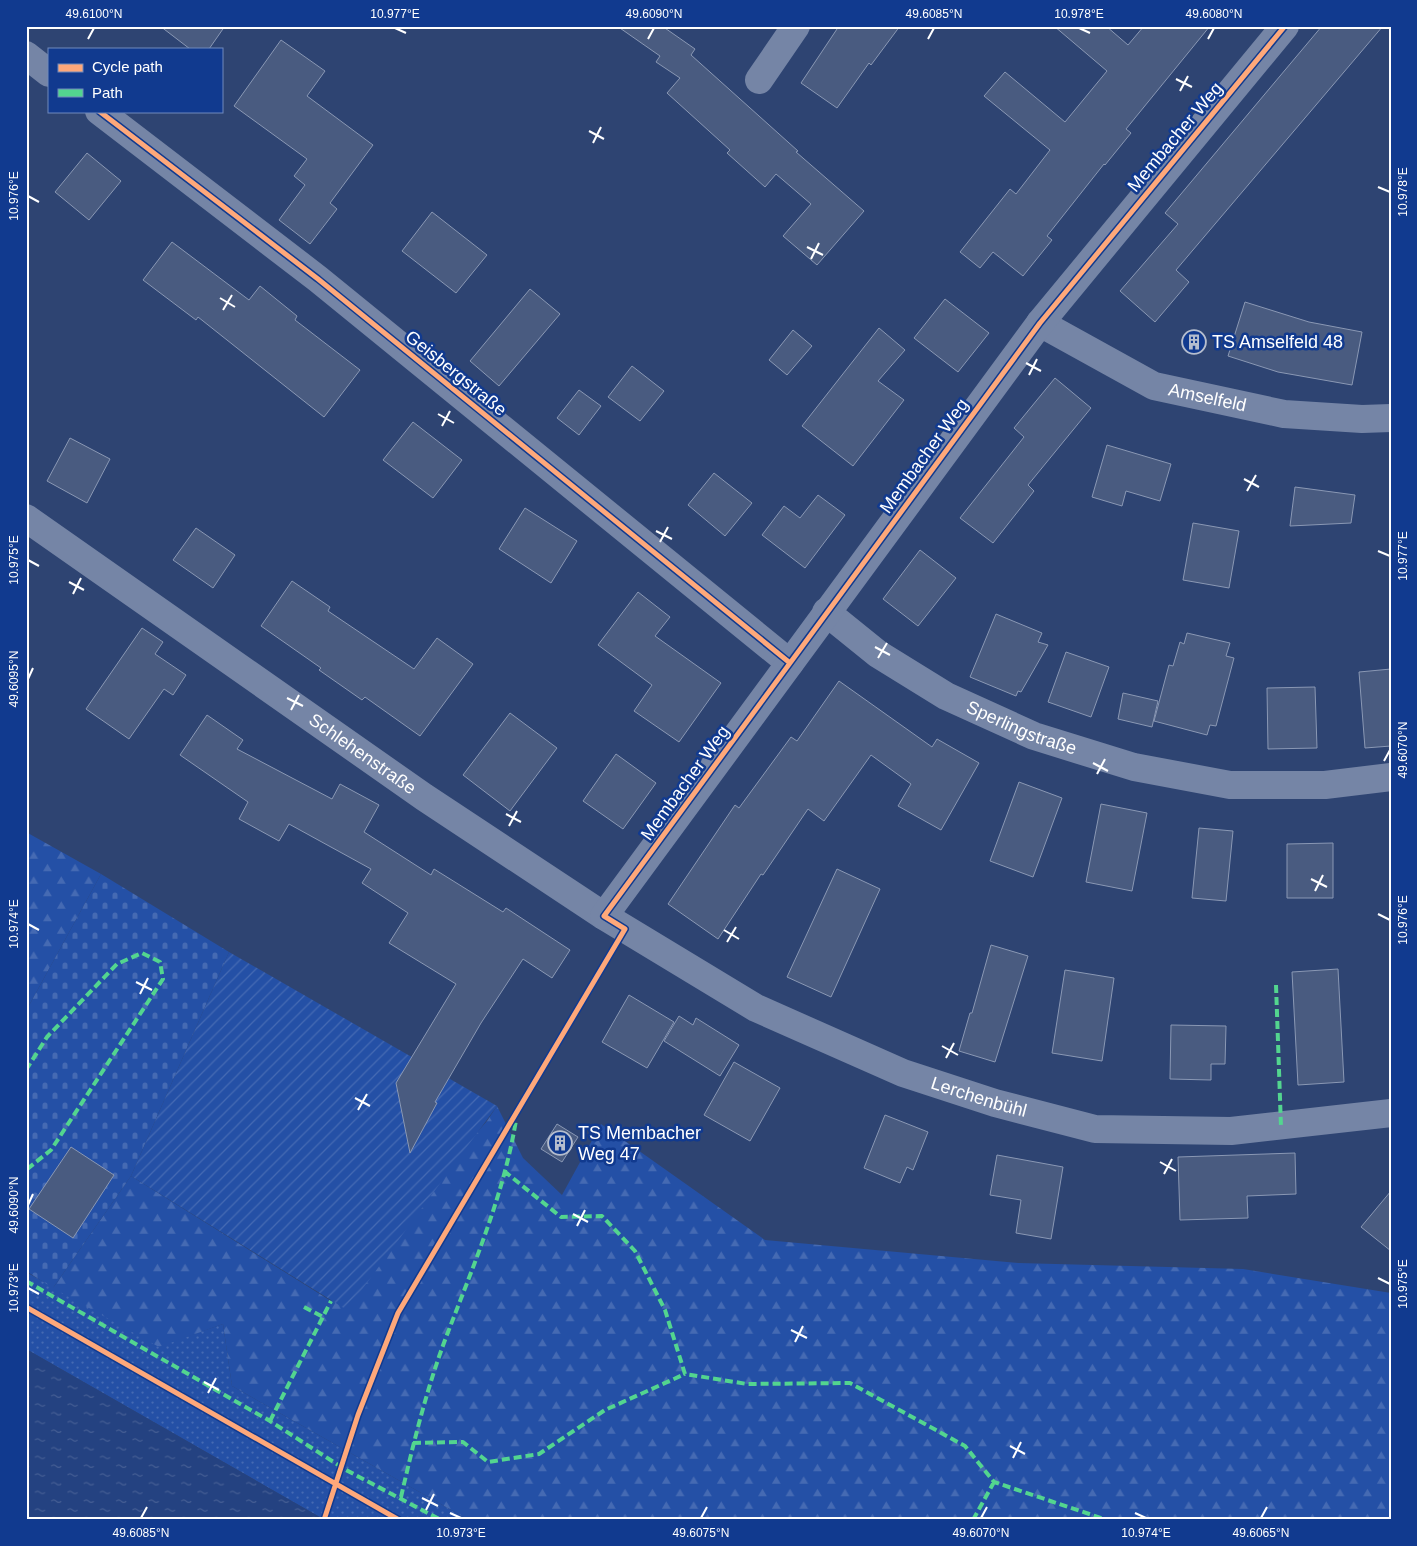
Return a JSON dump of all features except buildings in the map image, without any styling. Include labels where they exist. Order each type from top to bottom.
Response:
[{"type":"street","points":[[759,80],[796,26]]},
{"type":"street","name":"Membacher Weg","points":[[604,916],[1040,323],[1285,26]]},
{"type":"street","points":[[26,56],[48,72]]},
{"type":"street","name":"Geisbergstraße","points":[[100,112],[318,279],[790,662]]},
{"type":"street","name":"Amselfeld","points":[[1040,323],[1154,386],[1284,414],[1362,419],[1391,418]]},
{"type":"street","name":"Schlehenstraße","points":[[26,518],[424,797],[604,916]]},
{"type":"street","name":"Sperlingstraße","points":[[826,612],[878,654],[946,696],[1034,736],[1134,767],[1230,785],[1325,785],[1391,777]]},
{"type":"street","name":"Lerchenbühl","points":[[604,916],[756,1008],[903,1073],[994,1103],[1095,1129],[1231,1131],[1281,1127],[1391,1113]]},
{"type":"green space","points":[[26,832],[101,874],[26,1011]]},
{"type":"green space","points":[[101,874],[229,952],[131,1176],[53,1288],[26,1271],[26,1011]]},
{"type":"green space","points":[[229,952],[497,1106],[347,1310],[131,1176]]},
{"type":"green space","points":[[497,1106],[523,1158],[562,1195],[601,1124],[765,1240],[1018,1263],[1243,1269],[1391,1293],[1391,1520],[469,1520],[232,1386],[223,1324],[159,1347],[53,1288],[131,1176],[331,1301],[487,1121]]},
{"type":"green space","points":[[26,1272],[159,1346],[223,1324],[232,1386],[469,1520],[325,1520],[26,1349]]},
{"type":"water","points":[[26,1349],[325,1520],[26,1520]]},
{"type":"marked path","points":[[26,1070],[47,1037],[117,964],[142,953],[160,962],[163,979],[51,1150],[26,1170]]},
{"type":"marked path","points":[[1276,985],[1281,1127]]},
{"type":"marked path","points":[[401,1497],[426,1398],[445,1340],[495,1204],[504,1176],[516,1120]]},
{"type":"marked path","points":[[504,1171],[561,1217],[602,1216],[635,1251],[665,1310],[685,1374],[747,1384],[850,1383],[965,1446],[994,1482],[1107,1520]]},
{"type":"marked path","points":[[26,1281],[270,1421],[346,1470],[441,1520]]},
{"type":"marked path","points":[[270,1421],[331,1301]]},
{"type":"marked path","points":[[304,1307],[323,1317]]},
{"type":"marked path","points":[[413,1443],[463,1442],[488,1462],[539,1454],[605,1410],[685,1374]]},
{"type":"marked path","points":[[973,1520],[994,1482]]},
{"type":"cycle path","points":[[324,1520],[358,1415],[398,1313],[625,929],[604,916],[1040,323],[1285,26]]},
{"type":"cycle path","points":[[100,112],[318,279],[790,663]]},
{"type":"cycle path","points":[[26,1307],[399,1520]]},
{"type":"place","name":"TS Amselfeld 48","points":[[1194,342]]},
{"type":"place","name":"TS Membacher Weg 47","points":[[560,1143]]}]
